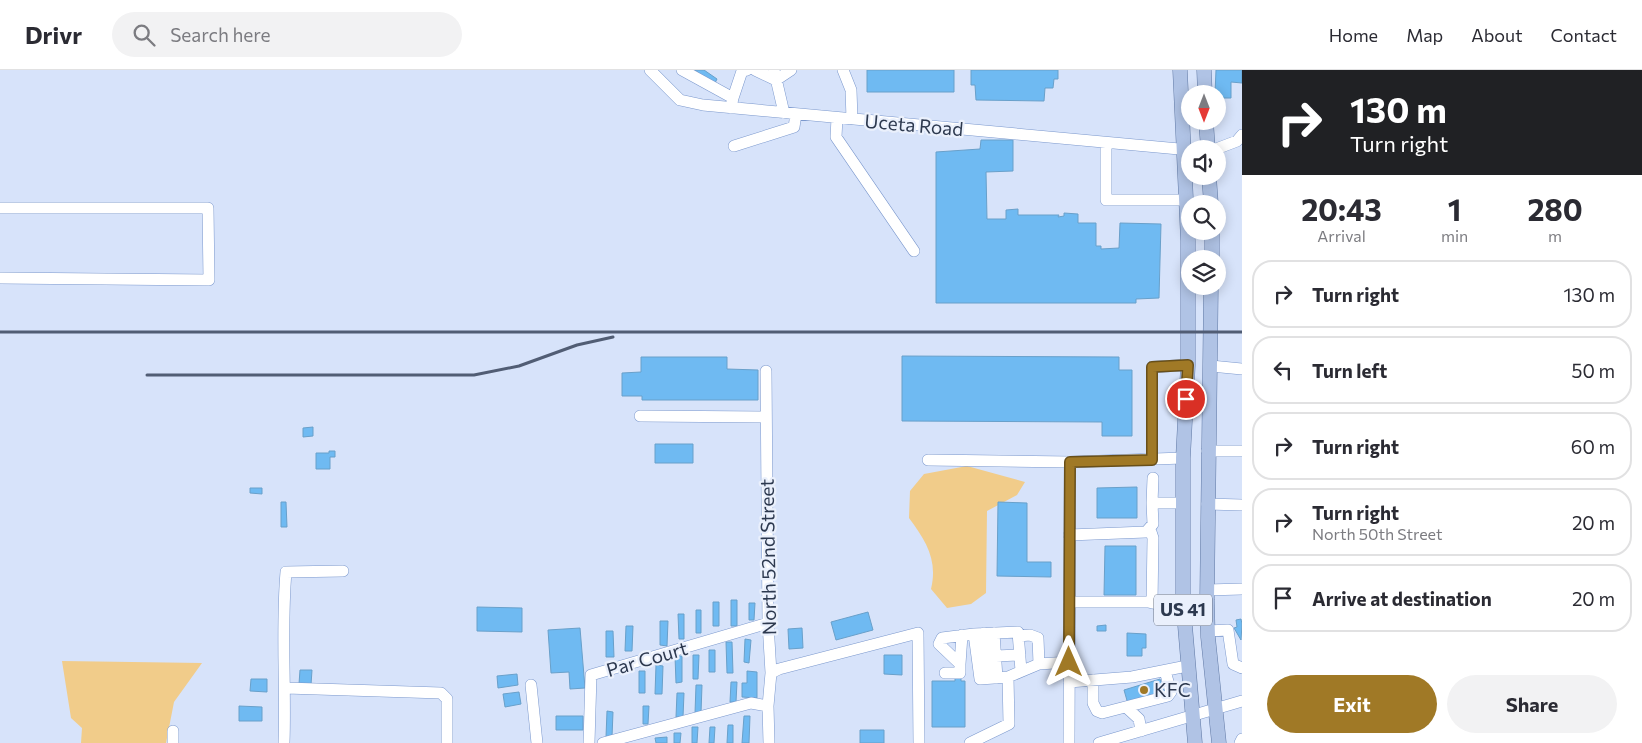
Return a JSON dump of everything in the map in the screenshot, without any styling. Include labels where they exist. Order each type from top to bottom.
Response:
[{"type":"main road","name":"US 41","points":[[1180,70],[1186,140]]},
{"type":"main road","points":[[1204,70],[1205,85]]},
{"type":"main road","name":"US 41","points":[[1187,240],[1188,365],[1183,458],[1184,610],[1187,666],[1195,743]]},
{"type":"main road","name":"US 41","points":[[1211,295],[1211,366],[1207,451],[1207,590],[1208,631],[1219,743]]},
{"type":"main road","points":[[1188,365],[1211,366]]},
{"type":"main road","points":[[1183,503],[1207,504]]},
{"type":"street","name":"Uceta Road","points":[[650,70],[680,100],[732,103],[790,113],[838,118],[1181,149]]},
{"type":"street","points":[[682,70],[732,103],[742,71],[747,70]]},
{"type":"street","points":[[755,70],[775,75],[791,70]]},
{"type":"street","points":[[843,70],[851,90],[852,119]]},
{"type":"street","points":[[734,146],[794,127],[775,75]]},
{"type":"street","points":[[838,118],[836,137],[914,251]]},
{"type":"street","points":[[1226,145],[1237,141],[1242,136]]},
{"type":"street","points":[[1106,143],[1106,200],[1181,200]]},
{"type":"street","points":[[0,208],[208,208],[209,280],[0,278]]},
{"type":"street","points":[[1152,460],[1152,367],[1188,365]]},
{"type":"street","points":[[1211,366],[1242,369]]},
{"type":"street","name":"North 52nd Street","points":[[766,370],[768,623],[771,673],[768,706],[769,743]]},
{"type":"street","points":[[640,416],[766,417]]},
{"type":"street","points":[[1207,451],[1242,451]]},
{"type":"street","points":[[928,460],[1070,462],[1183,458]]},
{"type":"street","points":[[1069,743],[1070,462]]},
{"type":"street","points":[[1152,603],[1153,538],[1150,529],[1152,524],[1153,478]]},
{"type":"street","points":[[1152,503],[1183,503]]},
{"type":"street","points":[[1207,504],[1242,505]]},
{"type":"street","points":[[1069,535],[1146,532],[1150,529]]},
{"type":"street","points":[[284,743],[286,572],[343,571]]},
{"type":"street","points":[[1207,590],[1242,589]]},
{"type":"street","points":[[1069,602],[1152,603],[1184,610]]},
{"type":"street","name":"Par Court","points":[[589,743],[591,675],[768,623]]},
{"type":"street","points":[[1208,631],[1228,630],[1233,664],[1242,668]]},
{"type":"street","points":[[771,673],[778,668],[918,632],[919,743]]},
{"type":"street","points":[[960,664],[940,644],[942,638],[984,633],[1018,632],[1021,671]]},
{"type":"street","points":[[984,633],[980,679],[998,678],[1039,664],[1069,662]]},
{"type":"street","points":[[970,743],[1009,724],[998,678],[996,656],[984,633]]},
{"type":"street","points":[[945,673],[960,673],[962,635]]},
{"type":"street","points":[[1018,636],[1030,635],[1038,638],[1039,664]]},
{"type":"street","points":[[996,656],[1020,655]]},
{"type":"street","points":[[1069,682],[1132,677],[1187,666]]},
{"type":"street","points":[[1093,680],[1093,703],[1097,711],[1102,713],[1168,696],[1171,692],[1166,671]]},
{"type":"street","points":[[531,685],[537,743]]},
{"type":"street","points":[[286,688],[441,693],[447,699],[447,743]]},
{"type":"street","points":[[1099,743],[1242,701]]},
{"type":"street","points":[[603,743],[751,703],[768,706]]},
{"type":"street","points":[[1127,708],[1139,719],[1141,731]]},
{"type":"street","points":[[1240,743],[1242,739]]},
{"type":"shaded area","points":[[967,466],[1025,482],[1017,495],[987,511],[986,593],[971,604],[947,608],[931,589],[933,579],[932,560],[921,535],[909,518],[910,491],[924,474]]},
{"type":"shaded area","points":[[62,661],[202,663],[174,702],[166,743],[81,743],[82,728],[71,718]]},
{"type":"building","points":[[695,70],[704,70],[717,79],[714,85]]},
{"type":"building","points":[[867,70],[954,70],[954,92],[867,92]]},
{"type":"building","points":[[971,70],[1058,70],[1058,79],[1054,79],[1053,88],[1045,88],[1044,101],[976,100],[975,85],[971,85]]},
{"type":"building","points":[[1216,70],[1242,70],[1242,83],[1231,82],[1231,98],[1226,98],[1226,85],[1215,85]]},
{"type":"building","points":[[981,140],[1013,140],[1013,171],[986,172],[987,219],[1006,219],[1006,210],[1018,209],[1018,215],[1059,215],[1058,217],[1064,216],[1064,213],[1078,214],[1078,223],[1096,223],[1096,246],[1101,246],[1101,249],[1119,248],[1120,223],[1161,224],[1159,298],[1136,299],[1136,303],[936,303],[936,152],[980,149]]},
{"type":"building","points":[[902,356],[1119,357],[1119,370],[1132,370],[1132,436],[1102,436],[1102,422],[902,421]]},
{"type":"building","points":[[641,357],[727,357],[727,369],[758,370],[758,400],[642,400],[642,396],[622,396],[622,373],[641,372]]},
{"type":"building","points":[[313,427],[313,436],[303,437],[303,428]]},
{"type":"building","points":[[655,444],[693,444],[693,463],[655,463]]},
{"type":"building","points":[[329,451],[335,451],[335,457],[330,457],[330,469],[316,469],[316,453],[329,453]]},
{"type":"building","points":[[1137,487],[1137,518],[1097,518],[1097,488]]},
{"type":"building","points":[[250,488],[262,488],[262,494],[250,493]]},
{"type":"building","points":[[281,502],[286,502],[287,527],[281,527]]},
{"type":"building","points":[[998,502],[1027,503],[1027,562],[1051,562],[1051,577],[997,576]]},
{"type":"building","points":[[1105,546],[1136,546],[1136,595],[1104,595]]},
{"type":"building","points":[[731,600],[737,600],[737,626],[731,626]]},
{"type":"building","points":[[713,602],[719,602],[719,626],[713,626]]},
{"type":"building","points":[[749,603],[755,603],[754,620],[749,620]]},
{"type":"building","points":[[477,607],[522,608],[522,632],[477,631]]},
{"type":"building","points":[[696,610],[701,610],[701,633],[696,633]]},
{"type":"building","points":[[868,612],[873,630],[836,640],[831,622]]},
{"type":"building","points":[[678,614],[684,614],[684,639],[679,639]]},
{"type":"building","points":[[1241,619],[1241,640],[1234,628],[1237,627],[1236,620]]},
{"type":"building","points":[[660,621],[668,621],[667,646],[660,645]]},
{"type":"building","points":[[1106,625],[1106,631],[1097,631],[1097,626]]},
{"type":"building","points":[[626,626],[633,626],[632,651],[625,651]]},
{"type":"building","points":[[580,628],[585,688],[570,689],[569,672],[551,673],[548,630]]},
{"type":"building","points":[[802,628],[803,648],[789,649],[788,629]]},
{"type":"building","points":[[606,631],[613,631],[614,657],[606,657]]},
{"type":"building","points":[[1127,633],[1146,634],[1146,648],[1142,648],[1142,656],[1127,656]]},
{"type":"building","points":[[745,639],[751,640],[749,663],[744,662]]},
{"type":"building","points":[[726,642],[732,642],[733,673],[727,673]]},
{"type":"building","points":[[709,650],[715,650],[715,672],[709,672]]},
{"type":"building","points":[[693,655],[699,655],[698,679],[693,679]]},
{"type":"building","points":[[884,655],[902,655],[902,675],[884,674]]},
{"type":"building","points":[[675,656],[682,656],[682,682],[676,683]]},
{"type":"building","points":[[656,665],[663,666],[662,694],[655,694]]},
{"type":"building","points":[[300,670],[312,670],[311,685],[299,684]]},
{"type":"building","points":[[639,671],[645,671],[645,693],[639,693]]},
{"type":"building","points":[[747,671],[757,672],[757,698],[742,697],[742,683],[747,683]]},
{"type":"building","points":[[517,674],[518,685],[498,688],[497,676]]},
{"type":"building","points":[[955,676],[961,676],[961,681],[965,681],[965,727],[932,727],[932,681],[955,681]]},
{"type":"building","points":[[251,679],[267,679],[267,692],[250,691]]},
{"type":"building","points":[[1160,679],[1165,693],[1128,704],[1124,690]]},
{"type":"building","points":[[731,682],[737,682],[736,702],[730,702]]},
{"type":"building","points":[[696,685],[702,685],[701,713],[695,713]]},
{"type":"building","points":[[519,692],[521,704],[505,707],[503,694]]},
{"type":"building","points":[[677,693],[684,693],[683,717],[676,717]]},
{"type":"building","points":[[239,706],[262,707],[262,721],[239,721]]},
{"type":"building","points":[[643,706],[649,706],[648,724],[643,724]]},
{"type":"building","points":[[607,711],[613,712],[612,737],[606,737]]},
{"type":"building","points":[[556,716],[583,716],[583,730],[556,730]]},
{"type":"building","points":[[744,716],[750,716],[749,743],[742,743]]},
{"type":"building","points":[[728,725],[733,725],[733,743],[727,743]]},
{"type":"building","points":[[692,727],[698,727],[697,743],[692,743]]},
{"type":"building","points":[[710,727],[715,727],[714,743],[709,743]]},
{"type":"building","points":[[860,730],[884,730],[884,743],[860,743]]},
{"type":"building","points":[[674,733],[681,733],[680,743],[674,743]]},
{"type":"building","points":[[667,737],[667,743],[656,743],[655,738]]},
{"type":"railway","points":[[0,332],[1242,332]]},
{"type":"railway","points":[[147,375],[474,375],[519,366],[577,345],[613,337]]},
{"type":"place","name":"KFC","points":[[1144,690]]},
{"type":"route","points":[[1069,662],[1070,462],[1152,460],[1152,367],[1188,365],[1186,399]]}]
